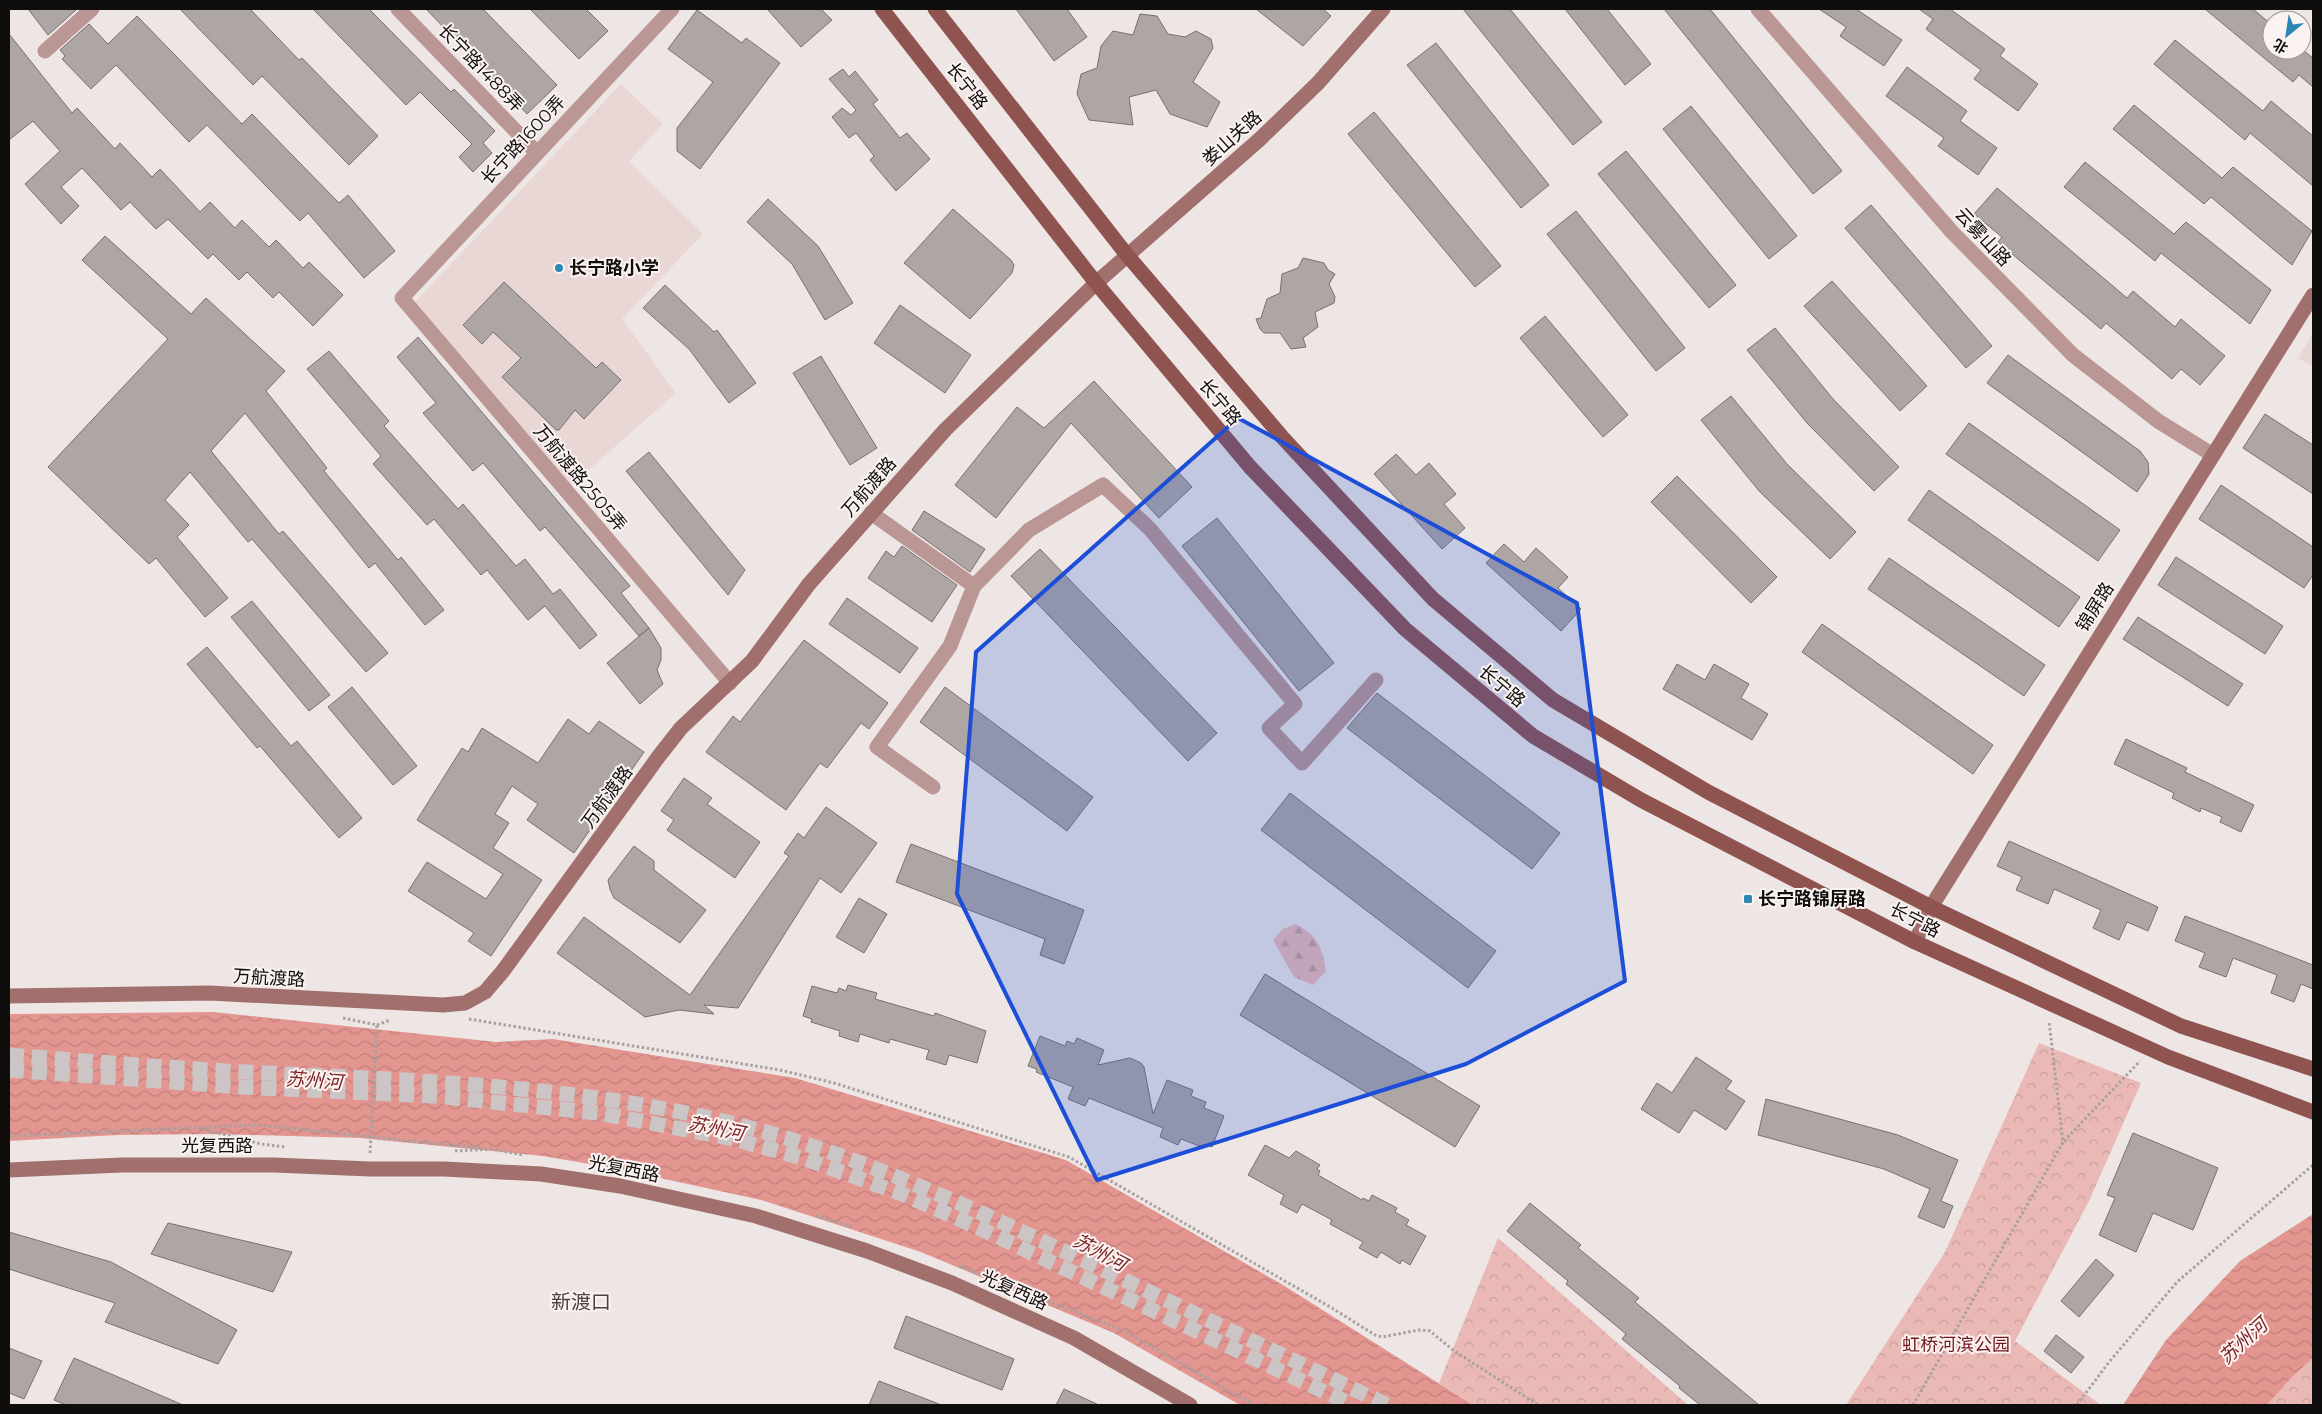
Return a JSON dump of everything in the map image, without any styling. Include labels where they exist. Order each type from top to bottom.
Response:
[{"type":"main road","name":"长宁路","points":[[882,9],[1096,283],[1250,467],[1398,622],[1533,736],[1641,800],[1915,942],[2151,1050],[2313,1112]]},
{"type":"main road","name":"长宁路","points":[[935,9],[1127,256],[1283,438],[1433,599],[1553,700],[1708,792],[1931,907],[2181,1026],[2313,1069]]},
{"type":"street","points":[[45,51],[92,9]]},
{"type":"street","name":"长宁路1488弄","points":[[398,9],[537,153]]},
{"type":"street","name":"长宁路1600弄","points":[[402,298],[672,9]]},
{"type":"street","name":"娄山关路","points":[[1096,283],[1260,139],[1318,83],[1383,9]]},
{"type":"street","name":"云雾山路","points":[[1758,9],[1952,232],[2073,355],[2158,421],[2213,455]]},
{"type":"street","name":"万航渡路","points":[[9,996],[209,994],[422,1006],[465,1003],[484,992],[503,971],[681,728],[752,661],[810,584],[945,430],[1096,283]]},
{"type":"street","name":"锦屏路","points":[[1915,942],[1931,907],[2313,295]]},
{"type":"street","name":"万航渡路2505弄","points":[[402,298],[730,683]]},
{"type":"street","points":[[933,787],[877,747],[950,646],[974,586],[1029,530],[1103,485],[1150,529],[1295,704],[1269,728],[1302,763],[1376,680]]},
{"type":"street","points":[[871,513],[974,586]]},
{"type":"street","name":"光复西路","points":[[9,1170],[122,1165],[274,1165],[370,1169],[444,1169],[541,1174],[620,1186],[756,1216],[867,1251],[952,1283],[1074,1338],[1190,1405]]},
{"type":"path","points":[[2047,1002],[2063,1142]]},
{"type":"path","points":[[459,1016],[478,1022],[780,1070],[834,1083],[1069,1157],[1332,1308],[1374,1335],[1382,1337],[1419,1330],[1430,1331],[1453,1350],[1538,1405]]},
{"type":"path","points":[[370,1157],[377,1025]]},
{"type":"path","points":[[1913,1405],[2063,1142],[2151,1050]]},
{"type":"path","points":[[9,1136],[256,1125],[492,1149]]},
{"type":"path","points":[[199,1128],[261,1144]]},
{"type":"path","points":[[2077,1405],[2110,1362],[2177,1282],[2313,1165]]},
{"type":"highlighted area","points":[[1238,418],[1577,603],[1625,981],[1466,1064],[1097,1180],[957,894],[976,652]]},
{"type":"shaded area","name":"长宁路小学","points":[[621,84],[663,124],[629,161],[703,234],[622,319],[676,393],[569,487],[415,302]]},
{"type":"shaded area","points":[[2313,333],[2313,367],[2298,358]]},
{"type":"green space","points":[[1296,924],[1314,938],[1323,955],[1326,971],[1313,985],[1294,977],[1273,940],[1283,929]]},
{"type":"green space","name":"虹桥河滨公园","points":[[2039,1043],[2141,1083],[2089,1201],[2015,1341],[2101,1405],[1846,1405],[1945,1252]]},
{"type":"green space","points":[[1498,1238],[1688,1405],[1473,1405],[1439,1383]]},
{"type":"green space","points":[[2313,1358],[2313,1405],[2267,1405],[2292,1377]]},
{"type":"water","name":"苏州河","points":[[213,1012],[496,1042],[553,1039],[795,1078],[1066,1160],[1283,1285],[1473,1405],[1240,1405],[1114,1333],[921,1252],[761,1200],[619,1169],[543,1156],[360,1138],[215,1134],[117,1135],[9,1141],[9,1014]]},
{"type":"water","name":"苏州河","points":[[2313,1214],[2313,1358],[2292,1377],[2267,1405],[2123,1405],[2166,1340],[2240,1261]]},
{"type":"building","points":[[28,9],[75,9],[76,10],[48,35]]},
{"type":"building","points":[[180,9],[250,9],[299,60],[302,58],[378,136],[349,165],[262,76],[253,85]]},
{"type":"building","points":[[313,9],[369,9],[451,92],[454,89],[495,131],[483,143],[492,153],[473,172],[459,157],[472,144],[420,92],[406,105]]},
{"type":"building","points":[[426,9],[483,9],[557,85],[527,114]]},
{"type":"building","points":[[530,9],[586,9],[608,31],[579,59]]},
{"type":"building","points":[[767,9],[821,9],[832,20],[801,47]]},
{"type":"building","points":[[1016,9],[1067,9],[1087,37],[1054,61]]},
{"type":"building","points":[[1256,9],[1323,9],[1331,16],[1303,46]]},
{"type":"building","points":[[1463,9],[1510,9],[1602,122],[1573,145]]},
{"type":"building","points":[[1565,9],[1607,9],[1651,64],[1625,85]]},
{"type":"building","points":[[1664,9],[1710,9],[1842,171],[1813,194]]},
{"type":"building","points":[[1819,9],[1856,9],[1902,40],[1884,66],[1840,36],[1846,27]]},
{"type":"building","points":[[1919,9],[1950,9],[2005,49],[2000,56],[2038,84],[2018,111],[1974,79],[1981,70],[1926,29],[1933,19]]},
{"type":"building","points":[[2205,9],[2253,9],[2262,17],[2262,56]]},
{"type":"building","points":[[697,10],[742,43],[746,38],[780,63],[700,169],[677,151],[677,128],[713,82],[668,49]]},
{"type":"building","points":[[1140,14],[1157,16],[1168,34],[1185,37],[1196,31],[1211,39],[1213,48],[1193,82],[1220,102],[1207,127],[1170,114],[1156,90],[1129,97],[1133,125],[1089,120],[1077,94],[1081,74],[1097,68],[1101,46],[1113,31],[1133,35]]},
{"type":"building","points":[[137,16],[242,124],[252,114],[339,203],[348,195],[395,251],[364,278],[308,213],[300,221],[207,125],[189,142],[116,65],[91,89],[62,59],[65,56],[60,50],[89,24],[108,44]]},
{"type":"building","points":[[9,34],[72,113],[77,108],[115,149],[120,143],[152,177],[160,169],[200,212],[210,202],[235,228],[242,220],[269,247],[276,240],[303,268],[309,262],[343,295],[313,326],[279,292],[273,298],[247,272],[239,280],[213,254],[208,259],[168,219],[156,229],[130,202],[121,210],[82,168],[61,187],[79,206],[61,224],[25,184],[60,151],[33,121],[9,140]]},
{"type":"building","points":[[2175,40],[2263,111],[2271,101],[2313,136],[2313,186],[2250,133],[2245,140],[2154,64]]},
{"type":"building","points":[[1436,43],[1549,185],[1521,208],[1407,65]]},
{"type":"building","points":[[2313,58],[2313,87],[2299,75],[2293,82],[2266,60],[2312,60]]},
{"type":"building","points":[[1907,67],[1967,111],[1960,121],[1997,148],[1978,175],[1938,146],[1944,138],[1886,96]]},
{"type":"building","points":[[843,69],[849,77],[855,71],[878,100],[873,104],[900,138],[907,133],[930,159],[896,191],[870,160],[874,156],[856,133],[849,138],[832,117],[842,108],[851,115],[856,110],[829,79]]},
{"type":"building","points":[[2134,105],[2222,178],[2233,167],[2312,231],[2292,265],[2211,197],[2204,204],[2113,129]]},
{"type":"building","points":[[1691,106],[1797,236],[1769,259],[1663,129]]},
{"type":"building","points":[[1374,112],[1501,266],[1475,287],[1348,134]]},
{"type":"building","points":[[1626,151],[1736,285],[1709,308],[1598,174]]},
{"type":"building","points":[[2085,162],[2174,234],[2186,222],[2271,290],[2250,324],[2161,253],[2155,261],[2064,187]]},
{"type":"building","points":[[1997,188],[2127,298],[2133,291],[2175,327],[2181,319],[2225,356],[2200,385],[2181,369],[2172,379],[2106,323],[2101,329],[1998,242],[2002,237],[1974,214]]},
{"type":"building","points":[[768,199],[818,246],[853,303],[825,320],[792,264],[747,222]]},
{"type":"building","points":[[1871,205],[1992,346],[1966,368],[1845,228]]},
{"type":"building","points":[[953,209],[1011,260],[1014,265],[1012,273],[970,319],[904,263]]},
{"type":"building","points":[[1576,211],[1685,348],[1656,371],[1547,234]]},
{"type":"building","points":[[105,236],[191,314],[206,298],[285,371],[266,391],[327,468],[324,471],[398,560],[401,557],[444,610],[425,625],[375,563],[369,568],[245,413],[211,451],[279,534],[283,531],[388,653],[366,672],[252,539],[248,542],[190,472],[165,500],[189,525],[177,537],[228,598],[205,617],[156,558],[149,564],[48,467],[168,339],[82,260]]},
{"type":"building","points":[[1303,258],[1324,263],[1328,270],[1335,274],[1329,284],[1335,297],[1334,303],[1315,312],[1318,327],[1303,338],[1306,347],[1291,349],[1280,333],[1264,333],[1256,319],[1261,318],[1267,299],[1280,293],[1282,274],[1298,268]]},
{"type":"building","points":[[1832,281],[1927,386],[1900,411],[1804,306]]},
{"type":"building","points":[[504,282],[596,368],[602,362],[621,380],[584,419],[575,410],[559,430],[556,430],[502,377],[521,358],[493,332],[482,344],[463,325]]},
{"type":"building","points":[[665,285],[714,332],[717,330],[756,383],[729,403],[689,349],[643,308]]},
{"type":"building","points":[[900,305],[971,355],[945,393],[874,343]]},
{"type":"building","points":[[1545,316],[1628,415],[1603,437],[1520,338]]},
{"type":"building","points":[[1775,328],[1833,399],[1899,467],[1874,491],[1807,423],[1747,350]]},
{"type":"building","points":[[418,337],[630,586],[621,593],[649,628],[639,636],[545,527],[540,531],[483,463],[473,471],[423,413],[436,403],[397,357]]},
{"type":"building","points":[[329,351],[389,421],[384,426],[458,509],[463,504],[516,566],[525,559],[553,594],[560,589],[597,635],[580,649],[545,606],[528,620],[487,570],[481,575],[434,519],[427,525],[373,464],[381,456],[307,369]]},
{"type":"building","points":[[2008,355],[2140,451],[2148,462],[2149,474],[2137,492],[1987,383]]},
{"type":"building","points":[[821,356],[877,448],[850,465],[793,373]]},
{"type":"building","points":[[1094,381],[1192,487],[1159,518],[1071,423],[996,518],[955,485],[1017,407],[1044,428]]},
{"type":"building","points":[[1731,396],[1787,464],[1856,532],[1830,559],[1760,492],[1701,420]]},
{"type":"building","points":[[2265,414],[2313,445],[2313,494],[2243,448]]},
{"type":"building","points":[[1969,423],[2120,530],[2098,561],[1946,454]]},
{"type":"building","points":[[649,452],[745,570],[728,595],[626,471]]},
{"type":"building","points":[[1396,454],[1416,475],[1429,463],[1456,494],[1444,504],[1465,528],[1442,549],[1374,474]]},
{"type":"building","points":[[1677,476],[1777,577],[1751,603],[1651,502]]},
{"type":"building","points":[[2221,485],[2313,547],[2313,575],[2304,588],[2199,519]]},
{"type":"building","points":[[1929,490],[2080,597],[2059,627],[1908,520]]},
{"type":"building","points":[[924,511],[985,549],[970,572],[912,530]]},
{"type":"building","points":[[1217,518],[1334,663],[1299,691],[1182,546]]},
{"type":"building","points":[[1504,544],[1524,562],[1536,548],[1568,577],[1558,588],[1581,609],[1561,631],[1486,563]]},
{"type":"building","points":[[902,546],[957,585],[932,622],[868,578],[886,551],[894,557]]},
{"type":"building","points":[[1040,549],[1217,733],[1188,761],[1011,576]]},
{"type":"building","points":[[2176,557],[2283,626],[2265,654],[2158,585]]},
{"type":"building","points":[[1889,558],[2045,665],[2024,696],[1868,589]]},
{"type":"building","points":[[847,598],[918,648],[900,673],[829,624]]},
{"type":"building","points":[[252,601],[330,695],[309,711],[231,617]]},
{"type":"building","points":[[2138,617],[2243,684],[2228,706],[2123,639]]},
{"type":"building","points":[[1822,624],[1993,745],[1973,774],[1802,652]]},
{"type":"building","points":[[649,628],[661,648],[661,660],[657,670],[663,684],[640,704],[607,663]]},
{"type":"building","points":[[804,640],[888,703],[869,729],[861,723],[827,768],[820,763],[786,810],[706,752],[733,716],[740,722]]},
{"type":"building","points":[[207,647],[291,746],[297,741],[362,818],[339,838],[260,746],[257,748],[187,664]]},
{"type":"building","points":[[1677,664],[1705,680],[1714,664],[1749,684],[1741,698],[1768,714],[1752,740],[1663,689]]},
{"type":"building","points":[[352,687],[417,766],[393,785],[328,707]]},
{"type":"building","points":[[945,687],[1093,797],[1067,831],[920,722]]},
{"type":"building","points":[[1377,693],[1560,833],[1532,869],[1347,728]]},
{"type":"building","points":[[568,719],[589,734],[599,721],[644,752],[574,853],[527,820],[538,804],[512,786],[495,814],[509,823],[493,848],[542,880],[491,956],[468,941],[474,933],[408,891],[427,862],[486,899],[503,874],[417,820],[462,748],[468,752],[482,728],[538,763]]},
{"type":"building","points":[[2126,739],[2187,768],[2185,772],[2254,805],[2241,832],[2220,822],[2222,817],[2201,808],[2200,812],[2172,798],[2174,793],[2114,764]]},
{"type":"building","points":[[684,778],[712,798],[707,804],[760,842],[735,878],[667,830],[674,820],[661,811]]},
{"type":"building","points":[[1290,793],[1496,951],[1468,988],[1261,830]]},
{"type":"building","points":[[826,807],[877,843],[841,893],[820,878],[738,1008],[704,1005],[714,1014],[679,1010],[645,1017],[557,953],[584,917],[690,995],[789,856],[784,853],[798,833],[804,838]]},
{"type":"building","points":[[2009,841],[2158,907],[2148,931],[2127,922],[2119,940],[2093,928],[2101,910],[2054,889],[2048,904],[2016,890],[2022,877],[1997,866]]},
{"type":"building","points":[[911,844],[1084,910],[1064,964],[1040,955],[1045,939],[896,882]]},
{"type":"building","points":[[634,846],[654,861],[654,870],[706,910],[680,943],[614,898],[608,880]]},
{"type":"building","points":[[859,898],[887,914],[864,953],[836,937]]},
{"type":"building","points":[[2185,916],[2313,965],[2313,989],[2301,984],[2294,1002],[2271,993],[2277,975],[2233,958],[2226,977],[2199,967],[2205,953],[2175,941]]},
{"type":"building","points":[[1265,974],[1480,1106],[1455,1147],[1240,1015]]},
{"type":"building","points":[[848,985],[877,993],[875,999],[934,1016],[935,1013],[986,1031],[977,1063],[949,1055],[946,1065],[926,1059],[929,1050],[890,1039],[889,1043],[860,1034],[858,1042],[839,1036],[840,1031],[811,1022],[812,1019],[803,1016],[812,986],[837,993],[839,988],[846,991]]},
{"type":"building","points":[[1040,1036],[1065,1046],[1067,1041],[1074,1044],[1077,1038],[1104,1050],[1098,1065],[1130,1058],[1141,1063],[1144,1067],[1153,1114],[1167,1080],[1193,1090],[1191,1096],[1206,1102],[1204,1108],[1224,1116],[1212,1147],[1203,1144],[1202,1147],[1181,1139],[1178,1145],[1160,1137],[1163,1128],[1089,1098],[1085,1106],[1068,1099],[1073,1087],[1036,1072],[1037,1069],[1028,1066]]},
{"type":"building","points":[[1696,1057],[1732,1081],[1726,1089],[1745,1101],[1726,1130],[1694,1110],[1679,1133],[1641,1109],[1657,1083],[1672,1093]]},
{"type":"building","points":[[1766,1099],[1898,1135],[1958,1160],[1941,1201],[1953,1206],[1944,1228],[1918,1217],[1930,1189],[1884,1169],[1758,1135]]},
{"type":"building","points":[[2133,1133],[2218,1168],[2193,1230],[2153,1213],[2136,1252],[2099,1235],[2115,1198],[2107,1195]]},
{"type":"building","points":[[1265,1145],[1289,1158],[1296,1151],[1320,1165],[1317,1169],[1320,1171],[1318,1175],[1362,1200],[1363,1198],[1369,1201],[1372,1195],[1397,1208],[1395,1212],[1409,1220],[1406,1225],[1426,1236],[1410,1265],[1402,1260],[1400,1264],[1381,1252],[1377,1258],[1359,1248],[1363,1242],[1330,1224],[1332,1220],[1302,1204],[1297,1213],[1280,1204],[1284,1195],[1248,1175]]},
{"type":"building","points":[[1530,1203],[1581,1245],[1578,1248],[1639,1298],[1635,1302],[1759,1405],[1700,1405],[1679,1388],[1680,1386],[1622,1339],[1626,1334],[1566,1284],[1568,1281],[1507,1231]]},
{"type":"building","points":[[168,1223],[292,1252],[273,1292],[151,1254]]},
{"type":"building","points":[[9,1232],[111,1262],[237,1330],[218,1364],[105,1322],[115,1303],[9,1269]]},
{"type":"building","points":[[2096,1259],[2114,1275],[2079,1317],[2061,1301]]},
{"type":"building","points":[[906,1316],[1014,1359],[1002,1390],[894,1348]]},
{"type":"building","points":[[2056,1335],[2084,1357],[2071,1373],[2044,1351]]},
{"type":"building","points":[[9,1348],[42,1361],[24,1399],[9,1393]]},
{"type":"building","points":[[74,1358],[183,1405],[66,1405],[54,1400]]},
{"type":"building","points":[[879,1381],[939,1404],[939,1405],[869,1405]]},
{"type":"building","points":[[1064,1389],[1099,1405],[1056,1405]]},
{"type":"tunnel","points":[[9,1055],[247,1072],[493,1086],[615,1101],[676,1111],[736,1124],[828,1151],[962,1204],[1387,1405]]},
{"type":"tunnel","points":[[9,1070],[241,1087],[434,1096],[598,1113],[734,1139],[805,1159],[902,1194],[979,1228],[1352,1405]]},
{"type":"place","name":"长宁路小学","points":[[559,268]]},
{"type":"place","name":"长宁路锦屏路","points":[[1748,899]]},
{"type":"district","name":"新渡口","points":[[581,1302]]}]
